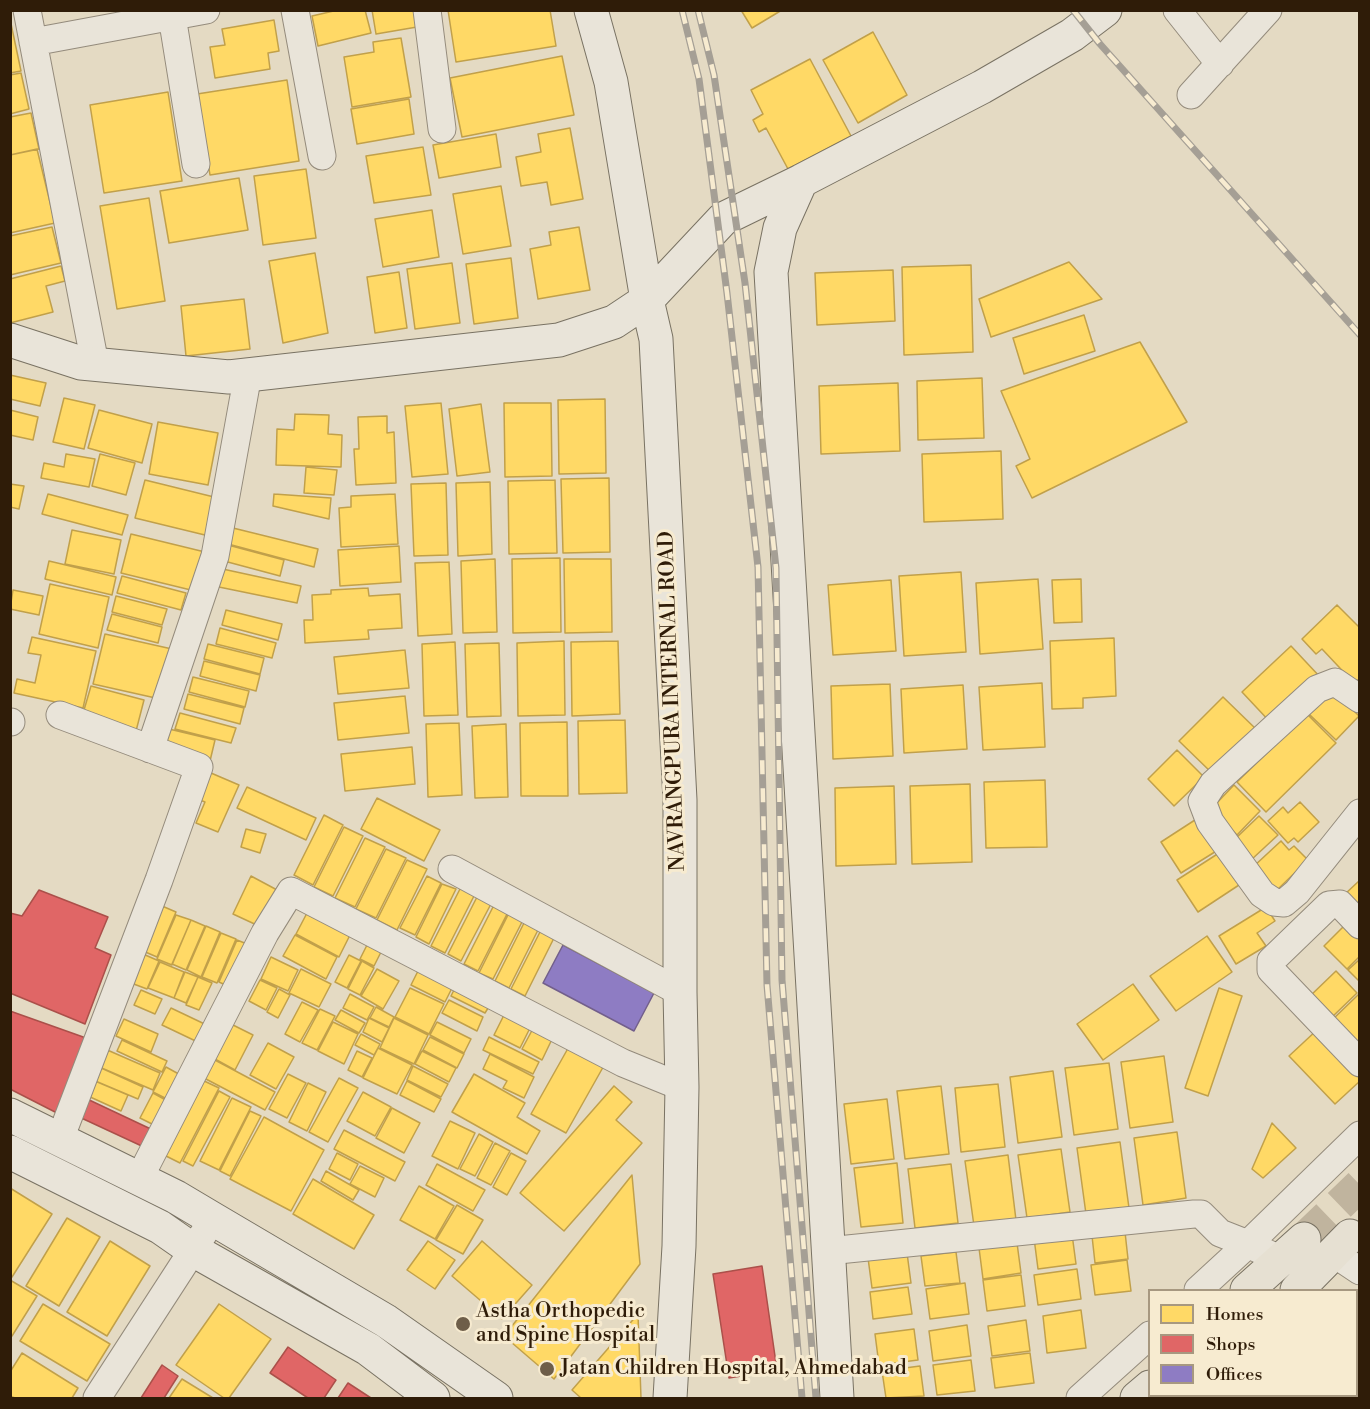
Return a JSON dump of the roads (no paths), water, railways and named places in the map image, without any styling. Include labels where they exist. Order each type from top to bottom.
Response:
[{"type":"main road","points":[[1298,1289],[1342,1244]]},
{"type":"main road","points":[[1248,1289],[1292,1250]]},
{"type":"street","points":[[27,10],[95,364]]},
{"type":"street","points":[[33,42],[171,14],[206,10]]},
{"type":"street","points":[[295,10],[322,156]]},
{"type":"street","points":[[427,10],[442,129]]},
{"type":"street","name":"NAVRANGPURA INTERNAL ROAD","points":[[591,10],[610,82],[647,300],[656,339],[680,800],[682,1087],[679,1246],[670,1398]]},
{"type":"street","points":[[10,340],[81,363],[229,377],[559,340],[614,322],[647,300],[723,219],[982,87],[1072,35],[1105,10]]},
{"type":"street","points":[[1177,10],[1220,64]]},
{"type":"street","points":[[1191,95],[1268,10]]},
{"type":"street","points":[[171,14],[196,164]]},
{"type":"street","points":[[801,181],[780,228],[771,272],[837,1398]]},
{"type":"street","points":[[150,749],[215,556],[248,375]]},
{"type":"street","points":[[1359,699],[1335,682],[1317,689],[1213,784],[1202,801],[1210,822],[1263,894],[1274,902],[1284,903],[1297,892],[1359,813]]},
{"type":"street","points":[[60,715],[199,767],[159,880],[60,1139]]},
{"type":"street","points":[[452,869],[680,992]]},
{"type":"street","points":[[139,1179],[266,933],[291,891],[623,1063],[682,1087]]},
{"type":"street","points":[[1359,925],[1340,904],[1329,905],[1271,960],[1271,970],[1359,1063]]},
{"type":"street","points":[[10,1115],[139,1179],[213,1219],[386,1321],[496,1398]]},
{"type":"street","points":[[1199,1289],[1359,1135]]},
{"type":"street","points":[[10,1152],[160,1227],[192,1250],[368,1349],[430,1398]]},
{"type":"street","points":[[828,1251],[1194,1214],[1201,1215],[1220,1233],[1248,1244],[1292,1250]]},
{"type":"street","points":[[97,1398],[213,1219]]},
{"type":"street","points":[[1342,1244],[1359,1271]]},
{"type":"street","points":[[1080,1398],[1148,1336]]},
{"type":"tunnel","points":[[1304,1239],[1360,1185]]},
{"type":"railway","points":[[682,10],[699,79],[727,293],[758,567],[767,985],[802,1398]]},
{"type":"railway","points":[[698,10],[714,75],[745,283],[776,568],[782,980],[816,1398]]},
{"type":"railway","points":[[1073,10],[1100,44],[1360,335]]},
{"type":"place","name":"Astha Orthopedic and Spine Hospital","points":[[463,1324]]},
{"type":"place","name":"Jatan Children Hospital, Ahmedabad","points":[[547,1369]]}]
